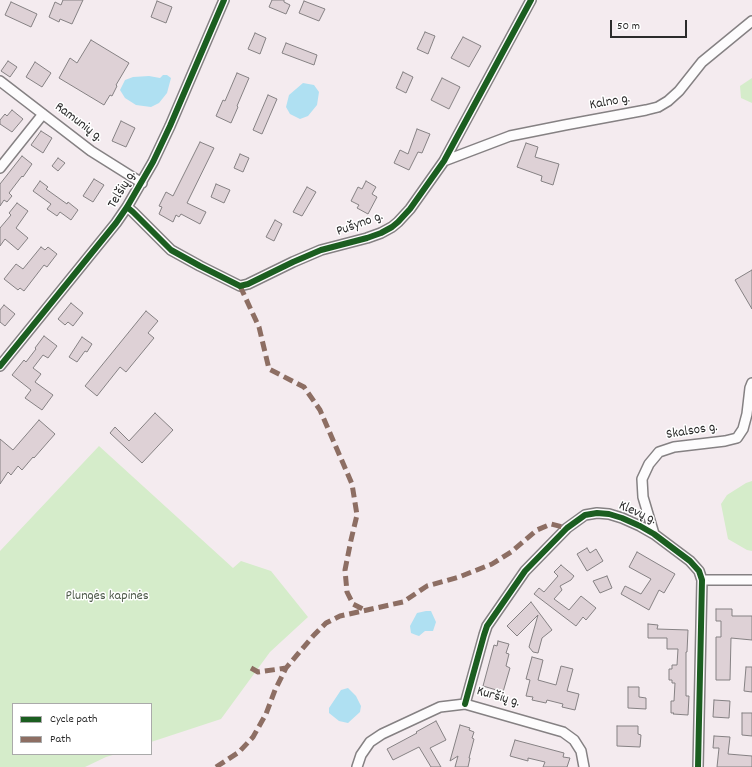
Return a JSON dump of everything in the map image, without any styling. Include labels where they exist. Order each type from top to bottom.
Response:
[{"type":"street","name":"Telšių g.","points":[[0,366],[116,223],[142,183],[170,126],[224,0]]},
{"type":"street","name":"Pušyno g.","points":[[127,207],[170,250],[240,286],[248,284],[321,250],[381,233],[392,227],[410,209],[444,161],[531,0]]},
{"type":"street","name":"Kalno g.","points":[[444,161],[510,136],[658,107],[668,101],[679,91],[702,62],[752,21]]},
{"type":"street","name":"Ramunių g.","points":[[0,81],[91,151],[142,183]]},
{"type":"street","points":[[0,168],[43,114]]},
{"type":"street","name":"Skalsos g.","points":[[654,534],[643,497],[642,479],[649,464],[658,452],[674,447],[725,441],[737,438],[743,429],[752,383]]},
{"type":"street","name":"Klevų g.","points":[[465,704],[487,626],[525,571],[567,528],[585,516],[597,513],[609,514],[640,526],[654,534],[690,561],[698,571],[702,580]]},
{"type":"street","points":[[698,767],[702,580],[752,580]]},
{"type":"street","name":"Kuršių g.","points":[[357,767],[361,754],[370,742],[382,734],[440,708],[465,704],[563,732],[574,740],[581,751],[584,767]]},
{"type":"green space","points":[[752,78],[752,103],[741,98],[740,86]]},
{"type":"green space","name":"Plungės kapinės","points":[[99,446],[233,568],[241,561],[271,571],[308,617],[270,652],[221,719],[152,742],[152,703],[12,703],[12,755],[113,755],[85,767],[0,767],[0,551]]},
{"type":"green space","points":[[752,481],[752,551],[747,550],[728,539],[721,504],[727,495]]},
{"type":"water","points":[[163,75],[167,75],[171,78],[167,93],[159,103],[151,107],[136,105],[125,98],[120,90],[125,80],[133,77],[149,76],[160,78]]},
{"type":"water","points":[[303,83],[314,85],[319,92],[317,105],[308,116],[300,119],[290,114],[286,107],[289,95]]},
{"type":"water","points":[[431,611],[436,622],[433,631],[425,631],[419,636],[411,633],[410,626],[417,613]]},
{"type":"water","points":[[348,688],[356,696],[361,706],[360,712],[348,723],[339,721],[329,713],[329,708],[341,690]]},
{"type":"building","points":[[63,0],[83,0],[72,24],[60,19],[59,22],[49,17],[55,2],[61,5]]},
{"type":"building","points":[[272,0],[284,0],[284,2],[290,5],[286,14],[269,7]]},
{"type":"building","points":[[157,1],[172,7],[166,23],[151,17]]},
{"type":"building","points":[[304,1],[325,9],[319,21],[299,13]]},
{"type":"building","points":[[11,2],[37,14],[31,27],[5,15]]},
{"type":"building","points":[[425,32],[435,36],[428,54],[417,49]]},
{"type":"building","points":[[255,33],[266,38],[260,54],[248,49]]},
{"type":"building","points":[[463,37],[481,46],[469,67],[451,58]]},
{"type":"building","points":[[91,40],[129,63],[116,85],[117,86],[112,96],[110,95],[104,105],[59,78],[70,58],[77,63]]},
{"type":"building","points":[[286,43],[317,55],[314,65],[282,53]]},
{"type":"building","points":[[8,61],[17,67],[10,77],[1,71]]},
{"type":"building","points":[[35,62],[51,73],[42,87],[26,77]]},
{"type":"building","points":[[403,72],[413,77],[406,93],[396,88]]},
{"type":"building","points":[[237,73],[249,78],[231,123],[216,116],[223,100],[225,101]]},
{"type":"building","points":[[442,78],[460,87],[449,109],[431,100]]},
{"type":"building","points":[[268,95],[277,99],[262,134],[253,130]]},
{"type":"building","points":[[12,110],[23,119],[12,132],[0,124],[0,120],[5,114],[7,116]]},
{"type":"building","points":[[121,121],[135,128],[126,147],[112,141]]},
{"type":"building","points":[[417,129],[430,134],[422,153],[418,152],[409,170],[394,163],[400,150],[408,154]]},
{"type":"building","points":[[41,131],[52,138],[43,153],[31,145]]},
{"type":"building","points":[[200,142],[214,148],[187,203],[206,212],[200,224],[181,214],[179,217],[176,215],[173,222],[159,214],[162,207],[159,206],[166,192],[173,196]]},
{"type":"building","points":[[526,143],[538,147],[535,157],[559,164],[553,185],[541,181],[542,176],[517,167]]},
{"type":"building","points":[[240,154],[249,158],[243,172],[234,168]]},
{"type":"building","points":[[22,156],[32,164],[9,193],[12,196],[7,202],[4,200],[0,206],[0,184]]},
{"type":"building","points":[[58,158],[65,163],[58,171],[52,166]]},
{"type":"building","points":[[94,179],[104,185],[93,202],[83,196]]},
{"type":"building","points":[[40,181],[48,187],[46,189],[67,204],[68,202],[78,210],[71,220],[60,212],[57,216],[47,209],[51,204],[33,191]]},
{"type":"building","points":[[366,181],[376,187],[372,194],[377,197],[368,214],[357,208],[359,205],[351,201],[358,187],[362,189]]},
{"type":"building","points":[[216,184],[230,190],[224,203],[211,197]]},
{"type":"building","points":[[307,187],[316,192],[302,216],[293,212]]},
{"type":"building","points":[[17,203],[28,211],[16,228],[28,238],[18,250],[5,239],[0,246],[0,228],[11,215],[9,213]]},
{"type":"building","points":[[275,220],[282,224],[274,241],[266,237]]},
{"type":"building","points":[[41,247],[45,250],[48,247],[57,254],[47,267],[44,265],[24,291],[20,288],[18,290],[4,279],[16,264],[23,269]]},
{"type":"building","points":[[752,270],[752,309],[735,280]]},
{"type":"building","points":[[71,303],[83,313],[73,326],[68,322],[65,325],[58,319]]},
{"type":"building","points":[[4,305],[15,314],[5,326],[0,322],[0,310]]},
{"type":"building","points":[[146,311],[158,321],[148,333],[154,338],[126,372],[120,367],[97,396],[85,386]]},
{"type":"building","points":[[44,336],[57,346],[48,358],[43,355],[33,368],[41,374],[35,382],[53,395],[42,410],[25,398],[31,390],[12,375],[24,360],[26,362]]},
{"type":"building","points":[[82,337],[92,344],[87,352],[85,351],[77,362],[69,357]]},
{"type":"building","points":[[155,413],[173,430],[142,463],[110,433],[115,427],[129,441]]},
{"type":"building","points":[[39,420],[55,434],[22,470],[18,466],[11,475],[8,472],[0,484],[0,439],[13,450]]},
{"type":"building","points":[[587,548],[590,553],[596,549],[603,561],[587,571],[577,554]]},
{"type":"building","points":[[637,552],[675,574],[664,593],[659,590],[649,610],[621,594],[625,586],[641,594],[651,579],[629,567]]},
{"type":"building","points":[[561,565],[574,576],[571,580],[560,586],[562,590],[554,599],[569,610],[581,596],[596,608],[586,620],[583,617],[576,626],[534,594],[539,588],[544,592],[558,576],[554,572]]},
{"type":"building","points":[[607,576],[612,588],[600,593],[593,581]]},
{"type":"building","points":[[531,602],[552,630],[542,638],[538,653],[533,652],[529,647],[538,615],[517,636],[507,626]]},
{"type":"building","points":[[716,609],[732,609],[732,616],[752,616],[752,640],[731,638],[730,680],[716,680],[716,637],[721,637],[721,621],[716,621]]},
{"type":"building","points":[[648,624],[658,625],[657,629],[688,630],[686,652],[686,696],[689,696],[688,715],[671,713],[671,701],[674,701],[675,683],[672,683],[672,680],[669,680],[669,669],[672,669],[672,665],[677,665],[678,649],[667,649],[667,638],[648,638]]},
{"type":"building","points":[[498,641],[509,644],[506,653],[509,654],[506,666],[510,668],[503,692],[483,686],[494,645],[497,646]]},
{"type":"building","points":[[532,657],[543,660],[538,680],[556,685],[561,666],[573,669],[567,691],[579,694],[575,710],[562,707],[563,704],[547,700],[546,703],[532,700],[533,697],[526,696],[530,680],[526,679]]},
{"type":"building","points":[[746,667],[752,667],[752,692],[744,691]]},
{"type":"building","points":[[628,687],[639,687],[639,697],[646,698],[646,709],[628,708]]},
{"type":"building","points":[[714,700],[730,701],[729,718],[713,717]]},
{"type":"building","points":[[742,713],[752,713],[752,736],[742,735]]},
{"type":"building","points":[[436,721],[446,740],[430,748],[441,767],[431,767],[419,747],[393,760],[387,749]]},
{"type":"building","points":[[460,725],[470,728],[469,730],[474,732],[468,767],[455,767],[458,756],[450,761]]},
{"type":"building","points":[[617,726],[638,726],[638,734],[641,735],[640,747],[617,746]]},
{"type":"building","points":[[714,736],[730,737],[728,754],[752,756],[752,767],[717,767],[719,748],[713,748]]},
{"type":"building","points":[[515,740],[564,753],[563,757],[570,758],[567,767],[543,767],[545,762],[528,758],[528,761],[510,756]]},
{"type":"marked path","points":[[240,286],[259,327],[269,369],[304,387],[320,410],[352,484],[357,515],[345,570],[347,592],[353,604],[365,610]]},
{"type":"marked path","points":[[216,767],[239,752],[253,737],[266,714],[275,690],[286,668],[326,623],[340,616],[403,602],[427,586],[459,577],[492,564],[511,552],[537,530],[551,524],[567,528]]},
{"type":"marked path","points":[[251,668],[258,672],[286,668]]},
{"type":"cycle path","points":[[0,366],[116,223],[127,207],[153,162],[170,126],[224,0]]},
{"type":"cycle path","points":[[127,207],[171,250],[240,286],[248,284],[321,250],[381,233],[392,227],[410,209],[444,161],[531,0]]},
{"type":"cycle path","points":[[465,704],[487,626],[525,571],[567,528],[585,515],[597,513],[609,514],[622,518],[654,534],[690,561],[699,571],[702,580],[698,767]]}]
